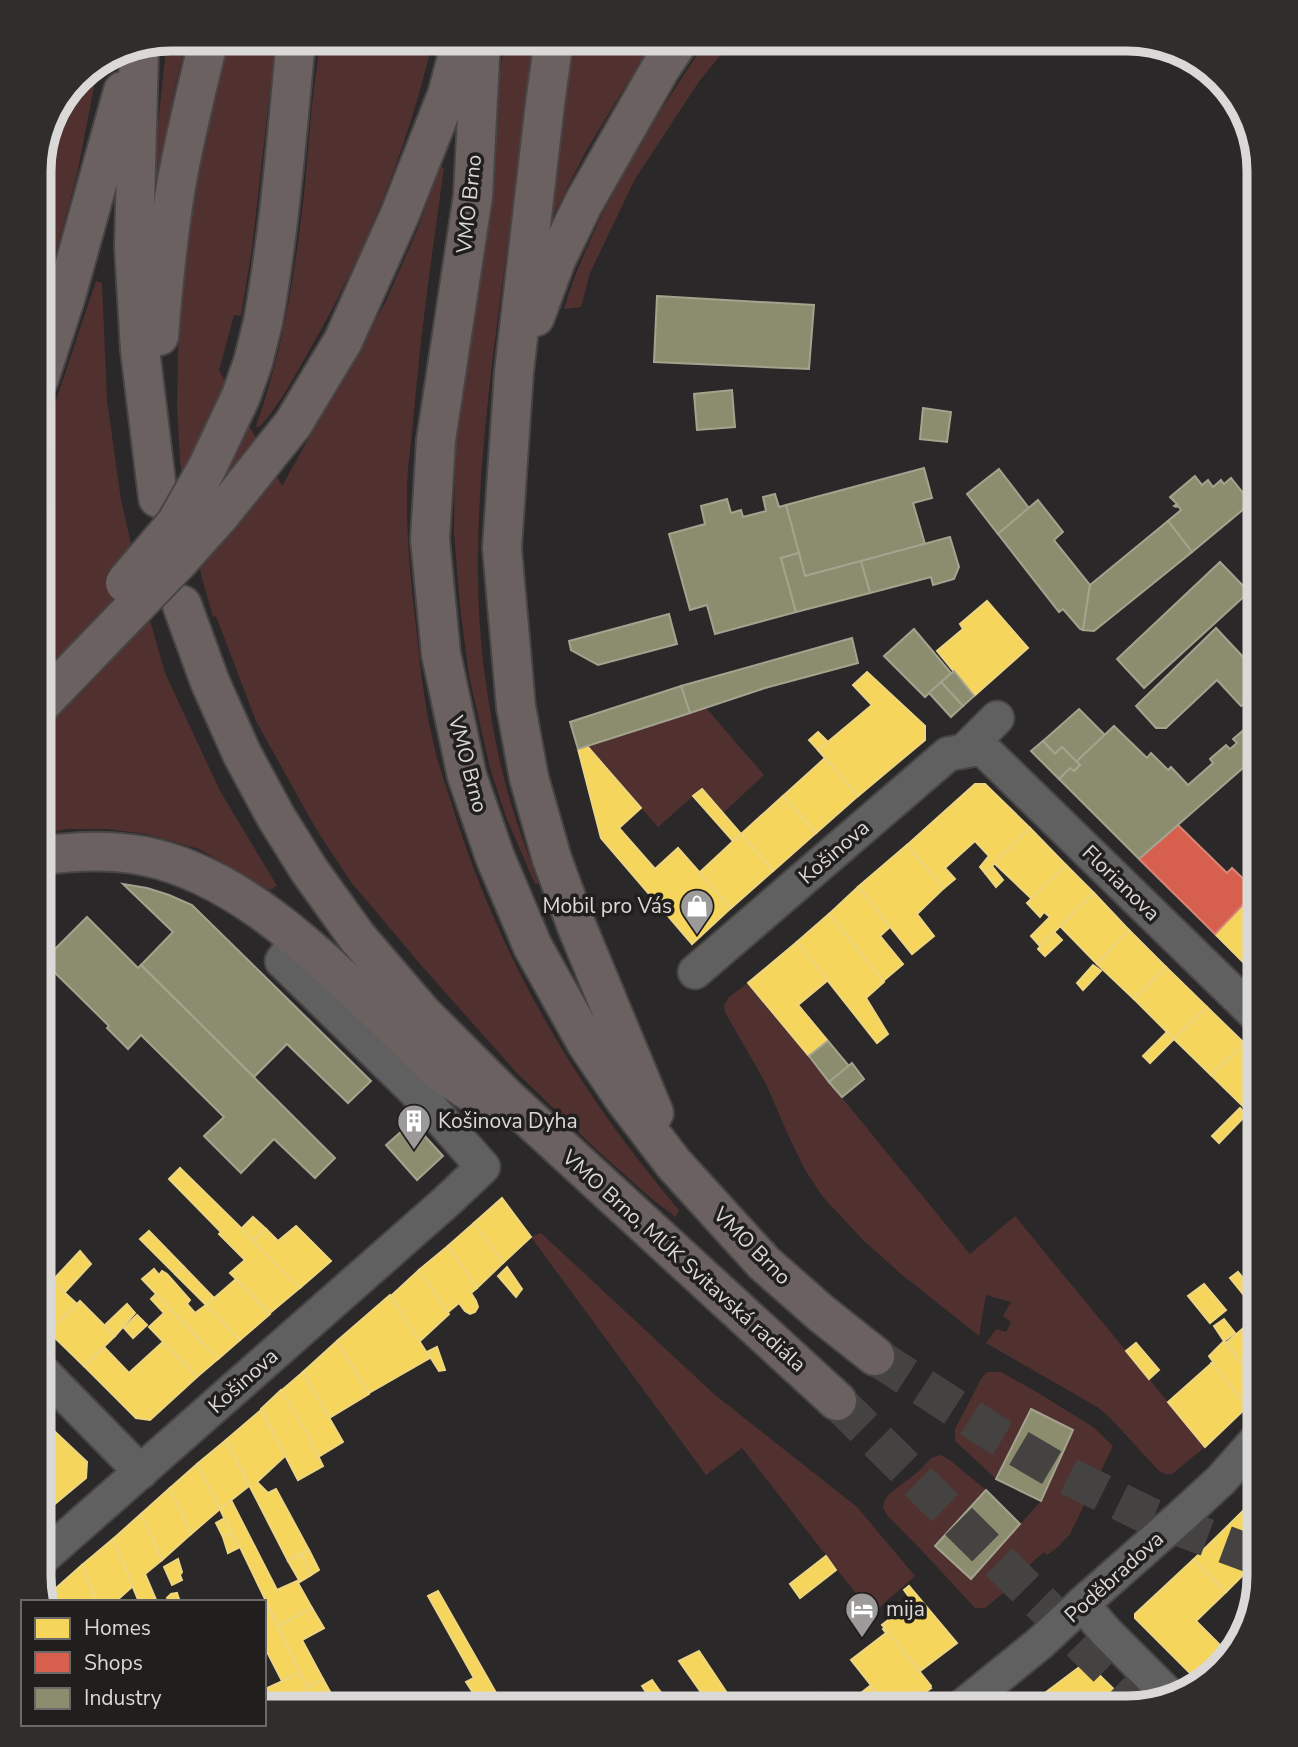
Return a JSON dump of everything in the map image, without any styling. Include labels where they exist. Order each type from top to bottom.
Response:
[{"type":"highway","points":[[152,458],[157,354],[166,257],[176,186],[206,51]]},
{"type":"highway","points":[[51,660],[123,585],[176,523],[207,468],[241,396],[253,362],[270,283],[295,51]]},
{"type":"highway","points":[[51,694],[221,514],[293,424],[344,341],[400,214],[447,95],[459,51]]},
{"type":"highway","name":"VMO Brno","points":[[480,51],[472,196],[436,453],[430,539],[441,654],[467,776],[495,857],[533,947],[587,1044],[625,1100],[674,1164],[764,1263],[875,1356]]},
{"type":"highway","points":[[552,51],[514,372],[502,548],[516,707],[529,778],[556,871],[674,1164]]},
{"type":"highway","points":[[514,372],[556,260],[583,204],[672,51]]},
{"type":"highway","points":[[137,56],[134,247],[140,350],[158,498]]},
{"type":"highway","points":[[51,342],[135,57]]},
{"type":"highway","name":"VMO Brno, MÚK Svitavská radiála","points":[[182,605],[210,682],[242,754],[309,870],[357,937],[422,1013],[508,1099],[837,1401]]},
{"type":"highway","points":[[51,854],[73,851],[144,856],[183,867],[249,902],[298,939],[440,1072],[572,1159]]},
{"type":"street","name":"Košinova","points":[[695,972],[948,754],[973,750],[997,718]]},
{"type":"street","name":"Florianova","points":[[973,750],[1247,1007]]},
{"type":"street","name":"Košinova","points":[[51,1550],[483,1167],[423,1099],[282,961],[298,939]]},
{"type":"street","points":[[51,1381],[141,1472]]},
{"type":"street","name":"Poděbradova","points":[[976,1696],[1039,1644],[1184,1515],[1247,1451]]},
{"type":"street","points":[[1082,1604],[1105,1632],[1164,1690]]},
{"type":"shaded area","points":[[166,51],[184,51],[158,180],[152,180]]},
{"type":"shaded area","points":[[221,51],[275,51],[252,248],[241,316],[234,315],[219,370],[282,486],[386,301],[418,228],[440,167],[444,168],[423,327],[407,484],[412,585],[431,734],[469,856],[515,964],[573,1067],[606,1116],[679,1210],[676,1217],[597,1150],[515,1071],[421,965],[351,882],[316,829],[256,721],[216,616],[213,617],[185,500],[180,460],[177,408],[183,257],[208,100]]},
{"type":"shaded area","points":[[319,51],[430,51],[398,160],[366,239],[309,351],[279,401],[259,427],[256,426],[274,369],[292,282]]},
{"type":"shaded area","points":[[503,51],[537,51],[508,242],[488,403],[479,520],[478,599],[485,677],[496,742],[512,807],[538,884],[535,884],[506,817],[490,768],[469,676],[454,533],[455,444],[461,356]]},
{"type":"shaded area","points":[[571,51],[648,51],[586,151],[548,226]]},
{"type":"shaded area","points":[[700,51],[724,51],[700,80],[635,179],[590,273],[581,307],[564,309],[573,280],[605,208],[661,110]]},
{"type":"shaded area","points":[[96,78],[77,175],[51,271],[51,163],[55,139],[63,117],[75,98]]},
{"type":"shaded area","points":[[96,281],[102,283],[107,400],[121,500],[142,592],[165,673],[220,791],[277,886],[270,890],[199,849],[146,834],[106,829],[51,832],[53,409]]},
{"type":"shaded area","points":[[706,708],[764,775],[723,813],[701,789],[658,827],[587,747]]},
{"type":"shaded area","points":[[748,983],[970,1254],[1015,1216],[1205,1447],[1172,1474],[1159,1471],[1099,1408],[986,1343],[996,1329],[1006,1332],[1011,1322],[1003,1316],[1011,1302],[986,1295],[979,1336],[863,1240],[823,1197],[805,1170],[766,1084],[725,1012],[724,1005],[729,997]]},
{"type":"shaded area","points":[[541,1233],[714,1394],[857,1507],[915,1576],[872,1614],[742,1448],[706,1475],[531,1237]]},
{"type":"shaded area","points":[[987,1372],[1001,1372],[1040,1394],[1093,1427],[1113,1446],[1070,1534],[1047,1555],[1044,1552],[1026,1568],[1028,1573],[985,1608],[975,1608],[887,1515],[883,1507],[889,1494],[931,1458],[941,1455],[951,1461],[986,1490],[935,1546],[971,1578],[1041,1501],[1073,1430],[1031,1409],[996,1479],[955,1441],[955,1429]]},
{"type":"building: Homes","points":[[987,601],[1028,648],[974,696],[937,651],[963,629],[960,624]]},
{"type":"building: Homes","points":[[867,672],[925,726],[925,740],[858,796],[818,750],[872,705],[853,685]]},
{"type":"building: Homes","points":[[818,732],[828,742],[818,750],[809,740]]},
{"type":"building: Homes","points":[[587,746],[641,808],[619,828],[655,869],[678,848],[731,908],[692,944],[601,838],[578,749]]},
{"type":"building: Homes","points":[[825,758],[858,796],[816,833],[783,796]]},
{"type":"building: Homes","points":[[975,784],[985,784],[1030,828],[985,873],[980,867],[989,856],[975,841],[945,868],[955,879],[944,888],[907,845]]},
{"type":"building: Homes","points":[[702,789],[741,834],[733,841],[693,796]]},
{"type":"building: Homes","points":[[783,796],[816,833],[773,871],[741,834]]},
{"type":"building: Homes","points":[[1030,828],[1066,865],[1032,899],[994,863]]},
{"type":"building: Homes","points":[[741,834],[773,871],[731,908],[699,873]]},
{"type":"building: Homes","points":[[907,845],[944,888],[917,914],[934,936],[912,954],[858,887]]},
{"type":"building: Homes","points":[[1066,865],[1094,893],[1040,946],[1031,936],[1050,917],[1044,912],[1040,917],[1027,903]]},
{"type":"building: Homes","points":[[992,866],[1003,880],[996,887],[985,873]]},
{"type":"building: Homes","points":[[858,887],[890,927],[880,936],[903,964],[883,981],[829,914]]},
{"type":"building: Homes","points":[[1094,893],[1129,930],[1097,964],[1060,926]]},
{"type":"building: Homes","points":[[1246,902],[1247,966],[1215,934]]},
{"type":"building: Homes","points":[[829,914],[884,982],[866,998],[888,1034],[877,1043],[797,942]]},
{"type":"building: Homes","points":[[1129,930],[1166,967],[1134,999],[1097,964]]},
{"type":"building: Homes","points":[[1054,932],[1062,940],[1045,956],[1038,949]]},
{"type":"building: Homes","points":[[797,942],[828,980],[798,1005],[828,1041],[809,1056],[748,983]]},
{"type":"building: Homes","points":[[1093,965],[1101,971],[1083,990],[1077,983]]},
{"type":"building: Homes","points":[[1166,967],[1207,1007],[1174,1039],[1134,999]]},
{"type":"building: Homes","points":[[1207,1007],[1244,1043],[1211,1075],[1174,1039]]},
{"type":"building: Homes","points":[[1167,1032],[1174,1039],[1150,1063],[1143,1056]]},
{"type":"building: Homes","points":[[1244,1043],[1247,1046],[1247,1110],[1211,1075]]},
{"type":"building: Homes","points":[[1240,1108],[1246,1115],[1219,1143],[1212,1136]]},
{"type":"building: Homes","points":[[180,1168],[301,1287],[270,1313],[230,1273],[245,1260],[169,1179]]},
{"type":"building: Homes","points":[[502,1198],[531,1237],[503,1263],[474,1223]]},
{"type":"building: Homes","points":[[253,1217],[266,1229],[253,1241],[241,1229]]},
{"type":"building: Homes","points":[[474,1223],[503,1263],[477,1288],[448,1246]]},
{"type":"building: Homes","points":[[296,1226],[331,1261],[300,1288],[253,1241],[266,1229],[278,1241]]},
{"type":"building: Homes","points":[[149,1231],[184,1267],[175,1274],[140,1239]]},
{"type":"building: Homes","points":[[448,1246],[477,1288],[471,1293],[478,1307],[470,1314],[459,1303],[448,1312],[419,1270]]},
{"type":"building: Homes","points":[[80,1251],[91,1264],[65,1292],[52,1281]]},
{"type":"building: Homes","points":[[184,1267],[214,1298],[206,1305],[175,1274]]},
{"type":"building: Homes","points":[[507,1267],[522,1289],[516,1297],[498,1276]]},
{"type":"building: Homes","points":[[154,1269],[159,1275],[162,1271],[167,1274],[190,1300],[187,1304],[195,1313],[206,1305],[240,1340],[218,1359],[142,1279]]},
{"type":"building: Homes","points":[[419,1270],[449,1314],[419,1342],[391,1296]]},
{"type":"building: Homes","points":[[1238,1272],[1247,1283],[1247,1299],[1230,1278]]},
{"type":"building: Homes","points":[[236,1279],[270,1314],[240,1340],[206,1305]]},
{"type":"building: Homes","points":[[51,1282],[77,1304],[51,1330]]},
{"type":"building: Homes","points":[[1204,1284],[1226,1310],[1210,1323],[1188,1296]]},
{"type":"building: Homes","points":[[156,1294],[218,1359],[197,1377],[149,1327],[164,1313],[151,1299]]},
{"type":"building: Homes","points":[[390,1295],[430,1358],[369,1393],[337,1341]]},
{"type":"building: Homes","points":[[80,1301],[115,1336],[84,1366],[51,1334],[51,1330]]},
{"type":"building: Homes","points":[[127,1304],[135,1313],[115,1336],[105,1325]]},
{"type":"building: Homes","points":[[137,1315],[147,1325],[133,1338],[124,1328]]},
{"type":"building: Homes","points":[[1224,1319],[1235,1333],[1224,1341],[1214,1326]]},
{"type":"building: Homes","points":[[1247,1325],[1247,1369],[1226,1343]]},
{"type":"building: Homes","points":[[337,1341],[369,1394],[329,1418],[303,1372]]},
{"type":"building: Homes","points":[[1224,1341],[1247,1370],[1247,1394],[1242,1400],[1212,1363],[1209,1356]]},
{"type":"building: Homes","points":[[163,1342],[197,1377],[150,1420],[136,1418],[84,1366],[104,1347],[129,1373]]},
{"type":"building: Homes","points":[[1136,1343],[1159,1370],[1149,1379],[1126,1351]]},
{"type":"building: Homes","points":[[437,1347],[445,1370],[439,1371],[427,1352]]},
{"type":"building: Homes","points":[[1212,1363],[1247,1407],[1205,1447],[1168,1402]]},
{"type":"building: Homes","points":[[303,1372],[343,1442],[318,1457],[281,1391]]},
{"type":"building: Homes","points":[[281,1390],[323,1466],[298,1480],[261,1409]]},
{"type":"building: Homes","points":[[261,1410],[285,1456],[257,1482],[268,1493],[276,1489],[309,1550],[288,1561],[226,1440]]},
{"type":"building: Homes","points":[[51,1430],[87,1462],[86,1478],[51,1507]]},
{"type":"building: Homes","points":[[226,1440],[249,1486],[220,1509],[197,1464]]},
{"type":"building: Homes","points":[[197,1464],[220,1509],[191,1534],[170,1488]]},
{"type":"building: Homes","points":[[170,1488],[191,1534],[162,1560],[141,1514]]},
{"type":"building: Homes","points":[[231,1500],[277,1590],[299,1580],[298,1583],[312,1608],[278,1626],[220,1509]]},
{"type":"building: Homes","points":[[1247,1507],[1247,1571],[1226,1592],[1193,1560]]},
{"type":"building: Homes","points":[[141,1514],[162,1560],[145,1574],[156,1600],[138,1600],[113,1539]]},
{"type":"building: Homes","points":[[225,1518],[231,1533],[223,1537],[216,1523]]},
{"type":"building: Homes","points":[[231,1533],[240,1547],[228,1553],[223,1537]]},
{"type":"building: Homes","points":[[113,1539],[133,1586],[117,1600],[96,1600],[82,1565]]},
{"type":"building: Homes","points":[[309,1550],[319,1570],[311,1575],[301,1554]]},
{"type":"building: Homes","points":[[301,1554],[311,1575],[298,1583],[299,1580],[288,1561]]},
{"type":"building: Homes","points":[[826,1556],[836,1570],[800,1598],[790,1584]]},
{"type":"building: Homes","points":[[178,1559],[182,1580],[172,1585],[164,1567]]},
{"type":"building: Homes","points":[[1193,1560],[1226,1592],[1196,1621],[1223,1648],[1193,1676],[1135,1618],[1135,1614]]},
{"type":"building: Homes","points":[[82,1565],[96,1600],[54,1600],[52,1592]]},
{"type":"building: Homes","points":[[909,1586],[957,1643],[920,1671],[882,1625],[912,1601],[904,1590]]},
{"type":"building: Homes","points":[[438,1591],[498,1696],[475,1696],[466,1682],[474,1678],[428,1596]]},
{"type":"building: Homes","points":[[177,1593],[179,1600],[168,1600],[171,1594]]},
{"type":"building: Homes","points":[[266,1602],[300,1673],[282,1681],[266,1650]]},
{"type":"building: Homes","points":[[312,1608],[324,1628],[302,1640],[323,1679],[307,1687],[278,1626]]},
{"type":"building: Homes","points":[[885,1628],[931,1686],[920,1696],[880,1696],[851,1660],[886,1633],[883,1629]]},
{"type":"building: Homes","points":[[699,1651],[729,1696],[704,1696],[679,1661]]},
{"type":"building: Homes","points":[[1086,1662],[1121,1696],[1041,1696]]},
{"type":"building: Homes","points":[[300,1673],[312,1696],[268,1696],[266,1689]]},
{"type":"building: Homes","points":[[323,1679],[332,1696],[312,1696],[307,1687]]},
{"type":"building: Homes","points":[[652,1680],[663,1696],[649,1696],[642,1686]]},
{"type":"building: Homes","points":[[870,1686],[879,1696],[857,1696]]},
{"type":"building: Shops","points":[[1178,825],[1227,873],[1232,868],[1247,882],[1247,900],[1215,934],[1139,859]]},
{"type":"building: Industry","points":[[657,296],[814,305],[809,369],[654,362]]},
{"type":"building: Industry","points":[[732,390],[735,427],[697,430],[694,394]]},
{"type":"building: Industry","points":[[923,408],[951,412],[947,442],[920,439]]},
{"type":"building: Industry","points":[[924,468],[932,498],[913,503],[925,544],[805,576],[786,505]]},
{"type":"building: Industry","points":[[999,469],[1029,508],[998,534],[967,494]]},
{"type":"building: Industry","points":[[1195,476],[1202,485],[1208,480],[1213,487],[1221,480],[1224,484],[1231,478],[1247,498],[1247,506],[1192,552],[1168,521],[1181,510],[1174,506],[1177,504],[1170,497]]},
{"type":"building: Industry","points":[[775,494],[779,507],[786,505],[799,553],[781,558],[796,612],[715,634],[707,605],[690,610],[669,534],[705,524],[701,506],[727,499],[731,513],[741,510],[743,517],[766,511],[763,497]]},
{"type":"building: Industry","points":[[1038,500],[1063,532],[1054,540],[1090,585],[1083,630],[1063,609],[1059,612],[998,534]]},
{"type":"building: Industry","points":[[1168,521],[1192,552],[1094,631],[1083,630],[1090,585]]},
{"type":"building: Industry","points":[[950,537],[959,567],[954,579],[933,585],[931,577],[870,593],[861,561]]},
{"type":"building: Industry","points":[[799,553],[805,576],[861,561],[870,593],[796,612],[781,558]]},
{"type":"building: Industry","points":[[1220,562],[1247,590],[1247,594],[1144,688],[1117,659]]},
{"type":"building: Industry","points":[[669,614],[677,644],[598,665],[571,650],[569,641]]},
{"type":"building: Industry","points":[[1216,628],[1247,661],[1247,704],[1241,706],[1217,680],[1166,728],[1156,728],[1136,706]]},
{"type":"building: Industry","points":[[914,629],[951,673],[925,697],[884,656]]},
{"type":"building: Industry","points":[[852,638],[858,663],[765,688],[690,713],[681,686]]},
{"type":"building: Industry","points":[[954,671],[974,696],[963,706],[941,682]]},
{"type":"building: Industry","points":[[941,682],[963,706],[951,717],[929,693]]},
{"type":"building: Industry","points":[[681,686],[690,713],[578,749],[570,722]]},
{"type":"building: Industry","points":[[1079,709],[1105,735],[1076,762],[1062,747],[1055,754],[1043,741]]},
{"type":"building: Industry","points":[[1114,726],[1147,758],[1151,753],[1168,770],[1171,767],[1188,785],[1213,763],[1210,759],[1226,745],[1230,749],[1237,743],[1233,739],[1247,727],[1247,764],[1139,859],[1059,779],[1070,768],[1074,771],[1080,765],[1076,762]]},
{"type":"building: Industry","points":[[1043,741],[1055,754],[1062,747],[1080,765],[1074,771],[1070,768],[1059,779],[1031,751]]},
{"type":"building: Industry","points":[[123,884],[147,888],[192,905],[371,1081],[348,1103],[287,1044],[254,1077],[141,965],[173,932]]},
{"type":"building: Industry","points":[[87,917],[138,968],[141,965],[335,1158],[315,1178],[274,1139],[241,1173],[204,1136],[224,1117],[141,1035],[128,1049],[107,1028],[109,1026],[51,969],[51,953]]},
{"type":"building: Industry","points":[[828,1041],[849,1066],[829,1082],[809,1056]]},
{"type":"building: Industry","points":[[852,1063],[864,1079],[842,1097],[829,1082]]},
{"type":"building: Industry","name":"Košinova Dyha","points":[[412,1122],[443,1156],[417,1180],[386,1145]]},
{"type":"building: Industry","points":[[1031,1409],[1073,1430],[1041,1501],[996,1479]]},
{"type":"building: Industry","points":[[986,1490],[1020,1524],[971,1579],[935,1546]]},
{"type":"tunnel","points":[[875,1356],[1054,1469],[1149,1516],[1247,1553]]},
{"type":"tunnel","points":[[837,1401],[1134,1695]]},
{"type":"place","name":"Mobil pro Vás","points":[[697,936]]},
{"type":"place","name":"Košinova Dyha","points":[[414,1151]]},
{"type":"place","name":"mija","points":[[862,1639]]}]
